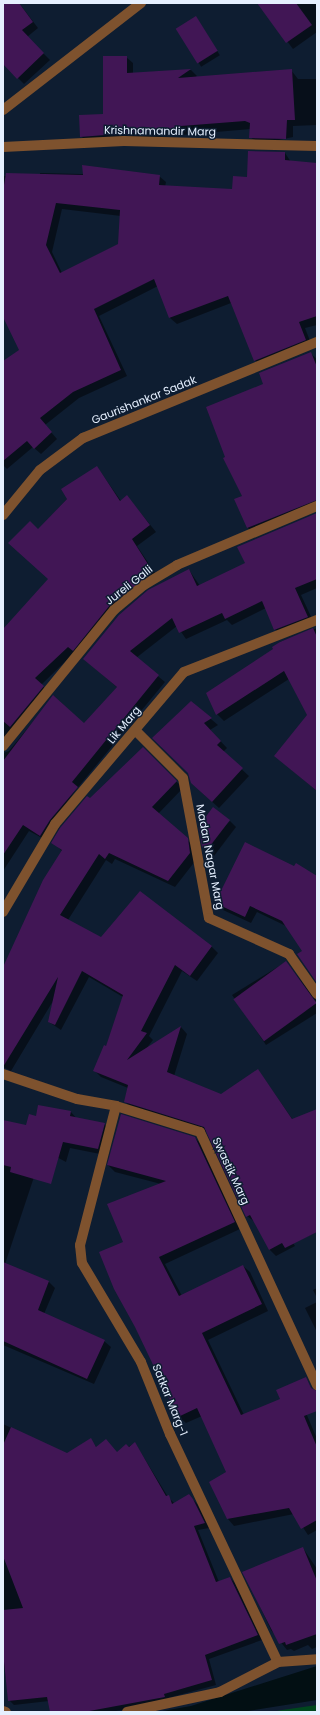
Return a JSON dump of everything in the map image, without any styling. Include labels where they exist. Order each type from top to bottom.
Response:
[{"type":"street","points":[[3,110],[140,3]]},
{"type":"street","name":"Krishnamandir Marg","points":[[3,147],[124,141],[317,146]]},
{"type":"street","name":"Gaurishankar Sadak","points":[[3,515],[40,470],[83,438],[317,342]]},
{"type":"street","name":"Jureli Galli","points":[[3,746],[114,610],[144,585],[178,565],[317,506]]},
{"type":"street","name":"Lik Marg","points":[[3,912],[55,824],[136,731],[184,672],[317,620]]},
{"type":"street","name":"Madan Nagar Marg","points":[[136,731],[183,778],[209,918],[289,954],[317,994]]},
{"type":"street","name":"Swastik Marg","points":[[3,1074],[77,1099],[116,1106],[200,1132],[317,1385]]},
{"type":"street","name":"Satkar Marg-1","points":[[116,1106],[80,1245],[82,1263],[141,1362],[170,1434],[278,1662]]},
{"type":"street","points":[[127,1712],[220,1692],[278,1662],[317,1658]]},
{"type":"green space","points":[[317,1705],[317,1712],[272,1712],[282,1710]]},
{"type":"shaded area","points":[[317,1666],[317,1700],[241,1712],[157,1712],[191,1706]]},
{"type":"building","points":[[3,3],[19,3],[33,22],[22,30],[44,53],[17,79],[3,64]]},
{"type":"building","points":[[257,3],[296,3],[312,25],[286,43]]},
{"type":"building","points":[[196,16],[218,51],[197,63],[176,29]]},
{"type":"building","points":[[103,56],[127,56],[127,73],[191,69],[178,78],[292,69],[295,120],[287,120],[286,139],[249,138],[250,123],[245,121],[181,126],[181,129],[80,137],[79,115],[103,114]]},
{"type":"building","points":[[248,151],[285,152],[285,160],[317,163],[317,316],[299,322],[306,340],[254,361],[228,296],[169,318],[154,279],[94,309],[121,370],[73,392],[40,418],[52,432],[34,449],[27,441],[3,461],[3,361],[19,350],[3,317],[3,191],[6,173],[83,175],[82,165],[160,175],[159,185],[232,189],[233,176],[247,177]],"holes":[[[56,203],[120,210],[118,244],[60,273],[46,245]]]},
{"type":"building","points":[[311,352],[317,367],[317,500],[247,528],[234,499],[242,496],[223,458],[225,457],[206,407],[263,384],[259,373]]},
{"type":"building","points":[[97,466],[120,501],[127,495],[150,525],[132,539],[153,572],[110,605],[73,651],[68,647],[35,678],[44,686],[10,727],[3,721],[3,629],[48,579],[8,543],[30,521],[38,529],[67,499],[61,489]]},
{"type":"building","points":[[317,513],[317,579],[295,588],[308,617],[274,630],[262,601],[225,619],[222,613],[179,633],[172,618],[130,651],[159,675],[72,782],[78,787],[50,820],[40,836],[23,825],[3,855],[3,761],[53,695],[84,723],[117,687],[83,659],[119,615],[148,590],[189,569],[197,586],[245,563],[237,547]]},
{"type":"building","points":[[313,628],[317,637],[317,791],[274,756],[307,715],[284,671],[216,715],[206,693],[273,649],[272,647],[280,642]]},
{"type":"building","points":[[191,701],[212,718],[204,723],[221,741],[217,745],[243,768],[212,802],[191,783],[188,773],[152,738]]},
{"type":"building","points":[[143,747],[177,781],[152,807],[188,838],[190,853],[168,881],[109,853],[105,859],[99,854],[60,915],[101,937],[140,891],[212,946],[190,976],[175,965],[141,1031],[147,1033],[127,1060],[181,1026],[167,1072],[221,1094],[258,1069],[292,1119],[317,1109],[317,1232],[285,1248],[282,1243],[269,1250],[250,1215],[246,1217],[204,1127],[124,1102],[128,1085],[93,1071],[104,1045],[106,1046],[123,995],[82,971],[55,1025],[48,1022],[58,977],[3,1067],[3,967],[43,880],[62,850],[51,843],[60,828],[87,796],[90,798]]},
{"type":"building","points":[[213,807],[230,820],[207,850],[202,847],[199,826]]},
{"type":"building","points":[[245,842],[294,866],[296,863],[317,876],[317,983],[297,954],[302,951],[282,921],[250,906],[245,917],[215,903]]},
{"type":"building","points":[[286,961],[317,1003],[264,1041],[233,999]]},
{"type":"building","points":[[38,1105],[71,1111],[70,1116],[105,1123],[98,1149],[63,1142],[51,1184],[10,1172],[11,1167],[3,1165],[3,1120],[26,1125],[29,1114],[36,1116]]},
{"type":"building","points":[[121,1114],[195,1137],[235,1222],[159,1257],[179,1296],[243,1265],[262,1304],[202,1333],[241,1415],[280,1399],[276,1390],[306,1377],[311,1388],[317,1391],[317,1411],[304,1416],[317,1447],[317,1520],[301,1529],[289,1508],[227,1519],[209,1482],[226,1472],[197,1408],[178,1417],[135,1327],[114,1289],[99,1252],[123,1242],[107,1204],[166,1181],[107,1165]]},
{"type":"building","points":[[3,1262],[49,1281],[38,1310],[105,1340],[87,1379],[3,1341]]},
{"type":"building","points":[[11,1427],[67,1453],[91,1438],[96,1447],[106,1439],[117,1452],[126,1444],[129,1447],[135,1442],[166,1496],[169,1495],[172,1504],[189,1494],[193,1499],[205,1523],[194,1526],[216,1582],[230,1577],[258,1635],[205,1655],[212,1680],[164,1694],[165,1697],[84,1712],[50,1712],[47,1697],[8,1701],[3,1652],[3,1610],[23,1608],[3,1556],[3,1445]]},
{"type":"building","points":[[303,1547],[317,1581],[317,1634],[286,1645],[285,1642],[279,1644],[242,1572]]}]
